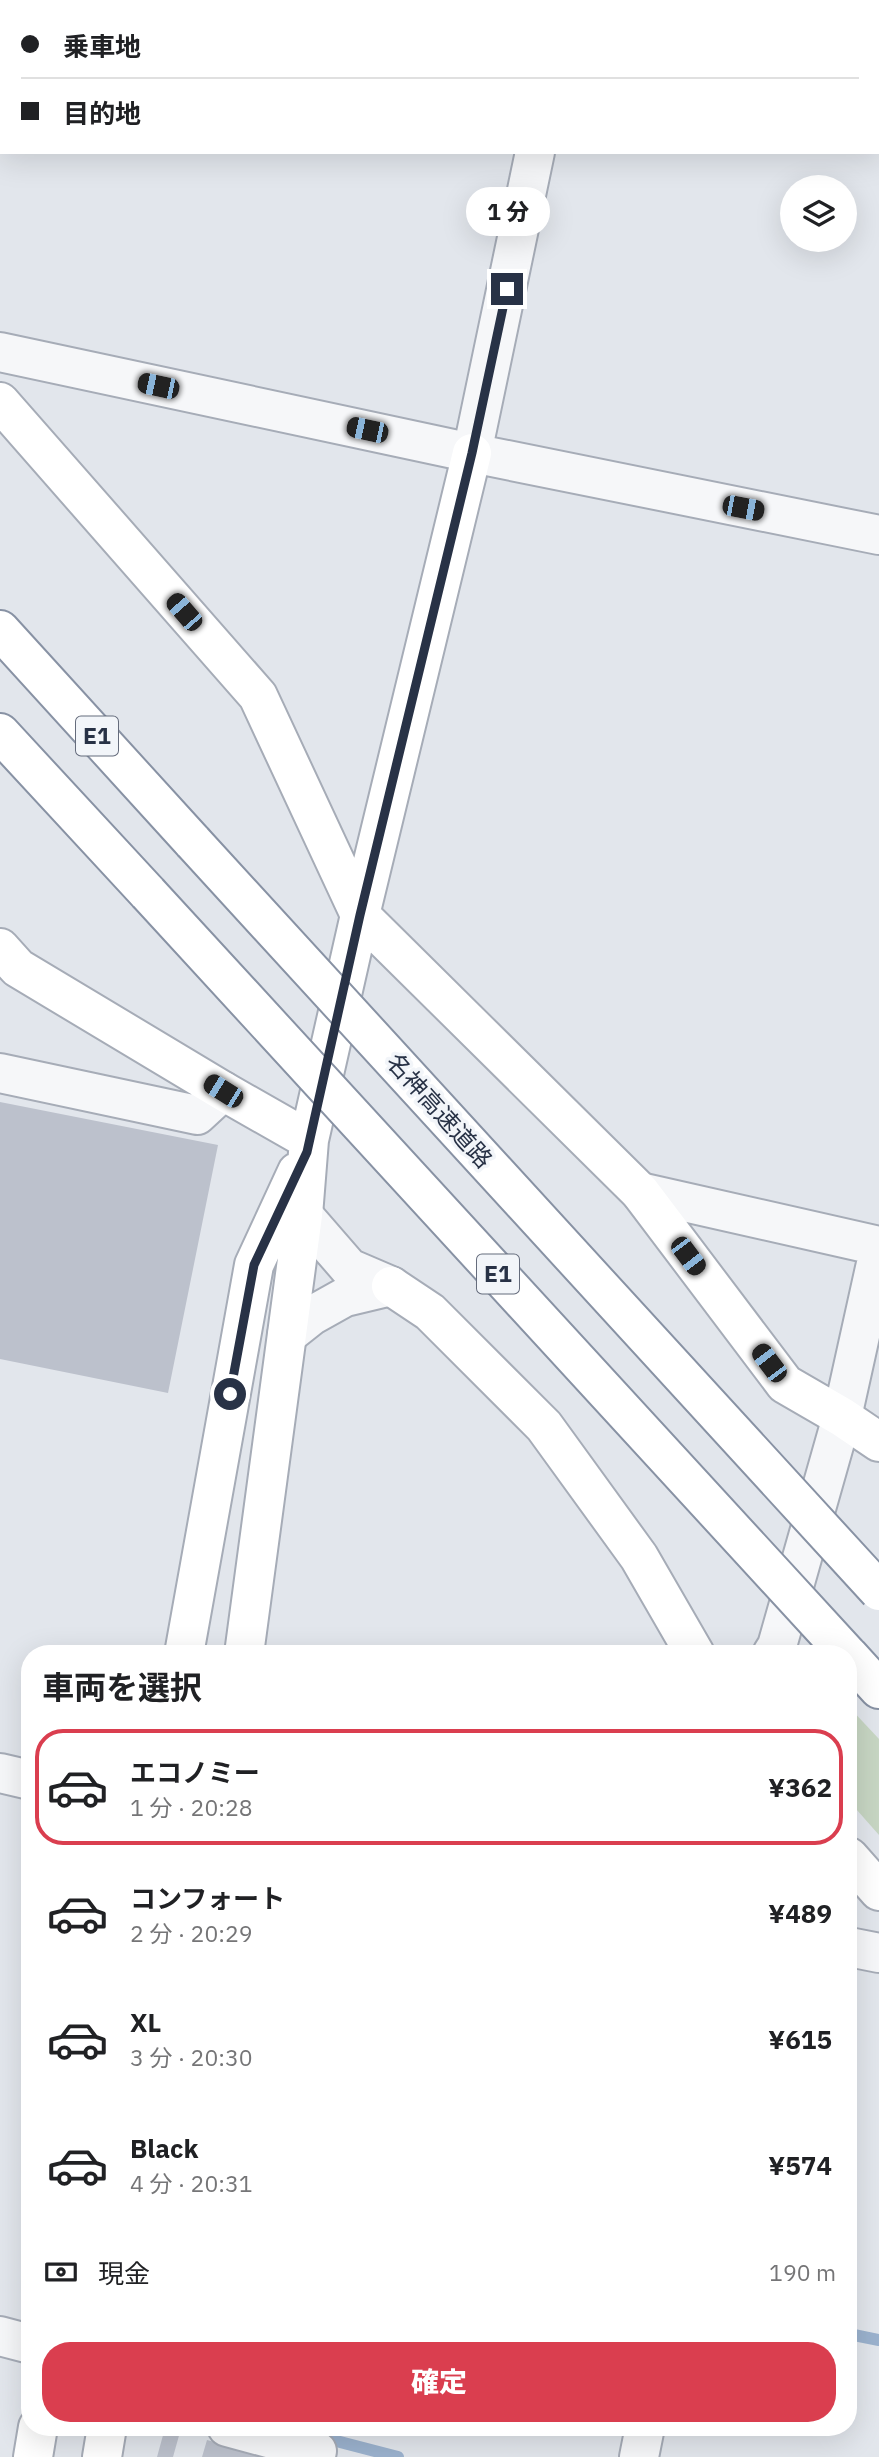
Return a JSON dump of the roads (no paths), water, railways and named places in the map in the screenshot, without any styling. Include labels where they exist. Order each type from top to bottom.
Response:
[{"type":"main road","points":[[0,402],[258,696],[360,915],[640,1192],[785,1384],[879,1442]]},
{"type":"main road","points":[[245,1645],[288,1335],[303,1215],[308,1146],[360,915],[472,453]]},
{"type":"main road","name":"名神高速道路","points":[[0,630],[879,1591]]},
{"type":"main road","name":"E1","points":[[0,733],[839,1645]]},
{"type":"main road","points":[[0,948],[18,968],[154,1048],[308,1146]]},
{"type":"main road","points":[[186,1645],[254,1265],[308,1146]]},
{"type":"main road","points":[[391,1286],[430,1312],[544,1426],[639,1557],[690,1645]]},
{"type":"main road","name":"E1","points":[[857,1665],[879,1689]]},
{"type":"main road","points":[[857,1866],[879,1891]]},
{"type":"main road","points":[[33,2457],[36,2436]]},
{"type":"main road","points":[[102,2457],[106,2436]]},
{"type":"street","points":[[472,453],[536,154]]},
{"type":"street","points":[[0,352],[472,453],[879,535]]},
{"type":"street","points":[[0,1073],[197,1115],[223,1091]]},
{"type":"street","points":[[640,1192],[879,1248],[842,1417],[777,1645]]},
{"type":"street","points":[[303,1215],[349,1268],[391,1286]]},
{"type":"street","points":[[288,1335],[311,1316],[345,1297],[391,1286]]},
{"type":"street","points":[[0,1773],[21,1778]]},
{"type":"street","points":[[857,1949],[879,1953]]},
{"type":"street","points":[[0,2336],[21,2342]]},
{"type":"street","points":[[261,2436],[317,2451]]},
{"type":"street","points":[[639,2457],[643,2436]]},
{"type":"waterway","points":[[857,2336],[879,2340]]},
{"type":"waterway","points":[[317,2436],[398,2457]]}]
